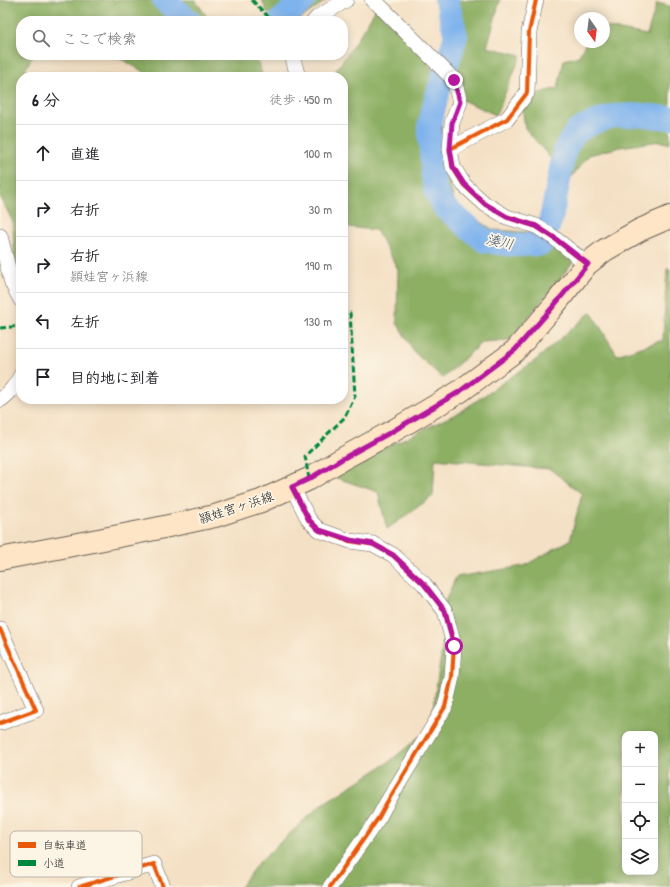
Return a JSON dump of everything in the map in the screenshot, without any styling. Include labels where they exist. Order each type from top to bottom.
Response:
[{"type":"main road","name":"頴娃宮ヶ浜線","points":[[0,559],[215,516],[261,501],[309,479],[459,392],[515,350],[588,264],[605,250],[640,230],[670,217]]},
{"type":"street","points":[[320,16],[346,0]]},
{"type":"street","points":[[372,0],[377,3],[454,80],[460,102],[452,123],[450,149],[453,167],[464,184],[485,204],[507,217],[536,226],[588,264]]},
{"type":"street","points":[[450,149],[507,119],[527,93],[529,32],[536,0]]},
{"type":"street","points":[[293,60],[297,72]]},
{"type":"street","points":[[0,236],[12,283],[16,291]]},
{"type":"street","points":[[0,400],[16,384]]},
{"type":"street","points":[[292,487],[309,520],[319,530],[350,540],[373,544],[393,555],[424,584],[445,611],[454,646],[452,677],[444,707],[379,818],[330,887]]},
{"type":"street","points":[[0,629],[36,710],[0,723]]},
{"type":"street","points":[[142,868],[154,864],[163,887]]},
{"type":"street","points":[[79,887],[112,877]]},
{"type":"green space","points":[[0,0],[195,0],[206,16],[16,16],[16,60],[30,60],[24,72],[16,72],[16,284],[13,222],[0,196]]},
{"type":"green space","points":[[262,0],[327,0],[304,16],[275,16],[267,12]]},
{"type":"green space","points":[[434,0],[500,0],[487,47],[521,55],[496,115],[462,100],[438,9]]},
{"type":"green space","points":[[657,3],[670,6],[670,144],[660,141],[620,147],[589,155],[569,180],[525,128],[521,98],[558,88],[564,60],[579,56],[583,48],[610,48],[610,28],[647,35]]},
{"type":"green space","points":[[376,9],[424,55],[442,92],[441,151],[455,205],[493,230],[541,233],[582,251],[510,340],[482,342],[443,378],[415,353],[397,323],[398,269],[376,230],[348,227],[348,72],[335,72],[343,60],[348,60],[349,52]]},
{"type":"green space","points":[[123,60],[254,60],[258,63],[261,72],[144,72]]},
{"type":"green space","points":[[667,269],[670,269],[670,887],[240,887],[258,863],[321,805],[389,762],[430,728],[444,636],[443,606],[456,577],[524,566],[570,540],[582,494],[550,469],[435,459],[433,496],[387,529],[378,492],[328,475],[460,412],[536,360],[591,312],[617,355],[663,340]]},
{"type":"waterway","name":"湊川","points":[[164,0],[183,16]]},
{"type":"waterway","name":"湊川","points":[[286,16],[304,0]]},
{"type":"waterway","name":"湊川","points":[[446,0],[456,36],[436,99],[429,127],[435,190],[444,207],[485,241],[516,245],[541,244],[551,219],[565,149],[576,132],[590,124],[613,116],[641,115],[670,118]]},
{"type":"marked path","points":[[252,0],[267,16]]},
{"type":"marked path","points":[[309,479],[305,456],[345,417],[355,396],[350,313],[348,313]]},
{"type":"marked path","points":[[0,328],[16,326]]},
{"type":"cycle path","points":[[536,0],[529,32],[527,93],[507,119],[450,149],[453,167],[464,185],[485,204],[507,217],[536,226],[553,237],[587,264]]},
{"type":"cycle path","points":[[292,487],[309,520],[319,530],[350,541],[373,544],[393,555],[424,584],[445,611],[454,646],[452,677],[445,707],[379,817],[330,887]]},
{"type":"cycle path","points":[[0,629],[36,710],[0,723]]},
{"type":"cycle path","points":[[142,868],[154,864],[163,887]]},
{"type":"cycle path","points":[[79,887],[112,877]]},
{"type":"route","points":[[454,80],[460,102],[452,123],[450,149],[453,167],[464,184],[485,204],[507,217],[536,226],[588,264],[515,350],[459,392],[309,479],[292,487],[309,520],[319,530],[350,540],[373,544],[393,555],[424,584],[445,611],[454,646]]}]
